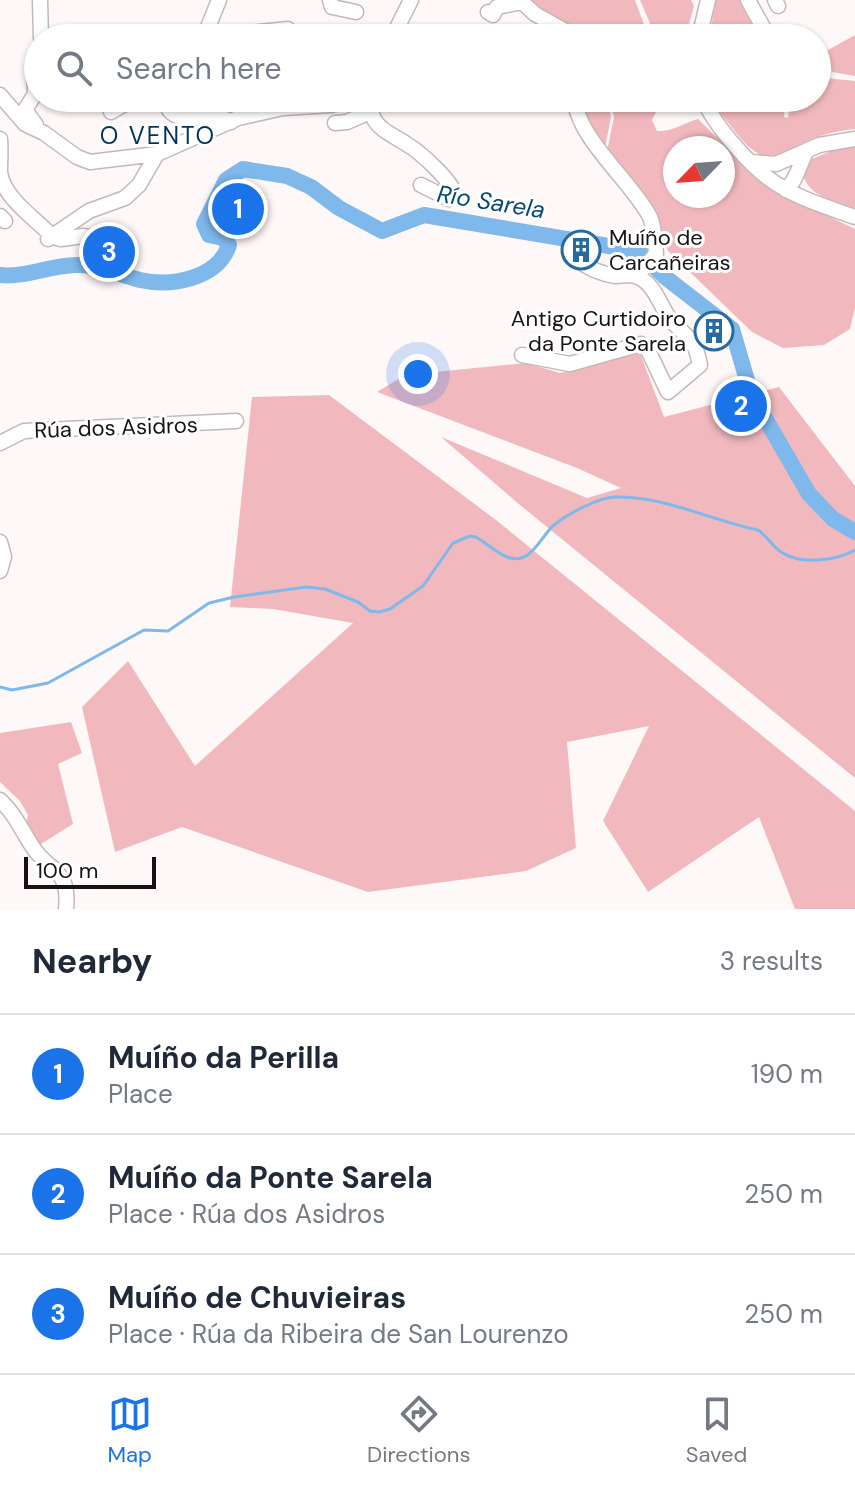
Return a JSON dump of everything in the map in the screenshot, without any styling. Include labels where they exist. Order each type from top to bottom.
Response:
[{"type":"street","points":[[40,0],[41,24]]},
{"type":"street","points":[[210,24],[219,0]]},
{"type":"street","points":[[399,24],[411,0]]},
{"type":"street","points":[[702,24],[708,0]]},
{"type":"street","points":[[748,0],[761,24]]},
{"type":"street","points":[[498,6],[522,2],[553,24]]},
{"type":"street","points":[[331,3],[356,12]]},
{"type":"street","points":[[0,95],[25,124],[90,162],[157,154],[231,122],[268,112]]},
{"type":"street","points":[[27,112],[41,131]]},
{"type":"street","points":[[171,112],[178,118],[224,117],[231,122]]},
{"type":"street","points":[[335,123],[347,122],[361,112]]},
{"type":"street","points":[[374,112],[374,118],[384,129],[411,146],[445,178],[455,190],[455,195],[449,199],[421,185]]},
{"type":"street","points":[[575,112],[649,216],[654,228],[654,257],[638,274]]},
{"type":"street","points":[[710,112],[771,180],[786,190],[855,217]]},
{"type":"street","points":[[0,139],[0,173],[4,185],[50,239],[83,236],[122,242]]},
{"type":"street","points":[[771,180],[771,170],[780,162],[838,140],[855,139]]},
{"type":"street","points":[[786,190],[793,184],[807,150]]},
{"type":"street","points":[[50,239],[89,211],[125,198],[139,185],[157,154]]},
{"type":"street","points":[[752,162],[788,162],[797,170]]},
{"type":"street","points":[[522,355],[570,364],[641,344],[648,350],[666,389],[671,391],[700,365],[695,344],[669,318],[663,304],[638,274],[603,273],[576,258]]},
{"type":"street","name":"Rúa dos Asidros","points":[[0,443],[24,431],[189,426],[236,421]]},
{"type":"street","points":[[0,542],[4,557],[0,571]]},
{"type":"street","points":[[0,800],[15,815],[34,849],[58,870],[63,879],[66,909]]},
{"type":"shaded area","points":[[519,0],[635,0],[644,24],[556,24]]},
{"type":"shaded area","points":[[640,0],[691,0],[694,6],[689,24],[650,24]]},
{"type":"shaded area","points":[[716,0],[745,0],[759,24],[712,24]]},
{"type":"shaded area","points":[[855,35],[855,76],[832,72],[831,48]]},
{"type":"shaded area","points":[[831,78],[855,81],[855,129],[821,136],[773,156],[753,150],[720,112],[784,112],[784,117],[788,118],[789,112],[831,112]]},
{"type":"shaded area","points":[[582,112],[610,112],[605,148]]},
{"type":"shaded area","points":[[613,112],[656,112],[652,120],[657,131],[673,129],[698,119],[716,136],[663,136],[663,208],[735,208],[735,155],[768,187],[855,229],[855,308],[850,329],[824,345],[783,348],[752,332],[668,251],[651,211],[607,151]]},
{"type":"shaded area","points":[[855,147],[855,208],[817,193],[803,174],[809,160],[834,150]]},
{"type":"shaded area","points":[[640,353],[664,417],[779,387],[855,486],[855,778],[441,437],[587,498],[621,488],[577,468],[377,392],[405,375],[526,363],[560,373]]},
{"type":"shaded area","points":[[329,395],[496,520],[855,811],[855,909],[795,909],[759,817],[648,892],[603,821],[649,726],[567,742],[576,848],[526,871],[368,892],[182,827],[115,852],[82,707],[128,661],[195,766],[353,623],[273,609],[230,607],[252,397]]},
{"type":"shaded area","points":[[71,722],[82,753],[58,764],[73,824],[36,847],[25,828],[28,815],[20,801],[0,782],[0,733]]},
{"type":"waterway","name":"Río Sarela","points":[[0,275],[20,275],[80,265],[152,282],[179,281],[204,273],[215,266],[229,245],[223,238],[209,235],[204,224],[226,180],[243,169],[287,176],[311,187],[339,208],[382,231],[424,215],[638,251],[665,277],[732,329],[751,394],[809,494],[833,519],[855,532]]},
{"type":"waterway","points":[[0,687],[12,690],[48,683],[144,630],[168,631],[209,603],[234,597],[306,587],[325,589],[358,602],[370,611],[390,609],[423,586],[453,543],[470,536],[476,537],[507,557],[522,557],[529,554],[559,521],[583,507],[608,498],[652,500],[758,530],[781,552],[798,559],[828,559],[855,550]]},
{"type":"place","name":"Muíño da Perilla","points":[[238,209]]},
{"type":"place","name":"Muíño de Carcañeiras","points":[[581,250]]},
{"type":"place","name":"Muíño de Chuvieiras","points":[[109,252]]},
{"type":"place","name":"Antigo Curtidoiro da Ponte Sarela","points":[[714,331]]},
{"type":"place","name":"Muíño da Ponte Sarela","points":[[741,406]]},
{"type":"district","name":"O VENTO","points":[[158,136]]}]
